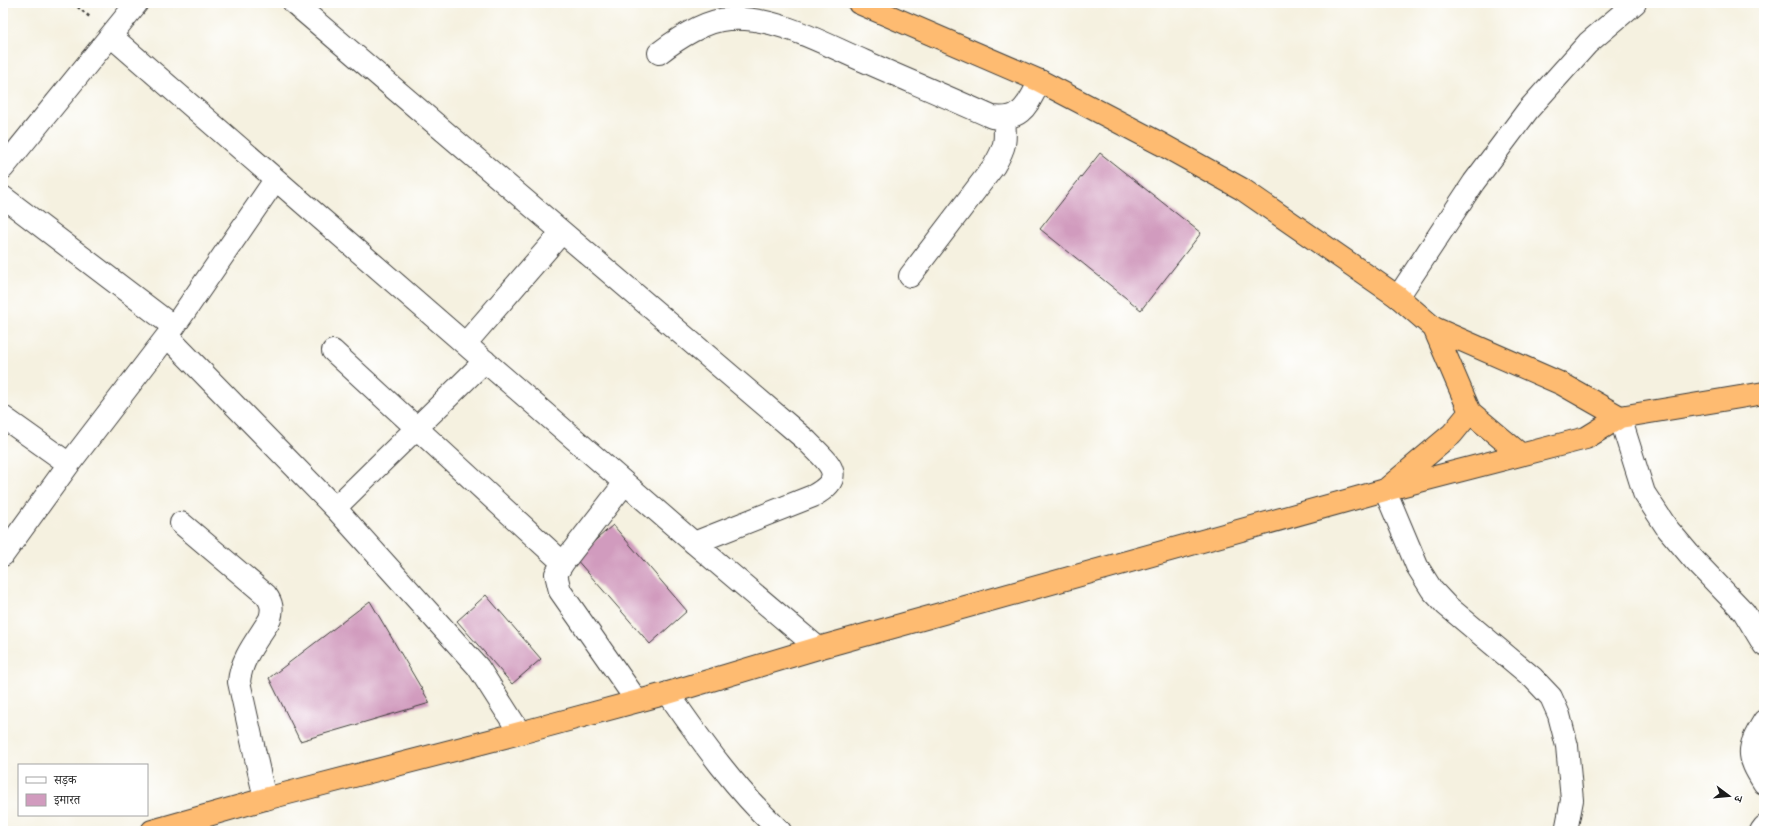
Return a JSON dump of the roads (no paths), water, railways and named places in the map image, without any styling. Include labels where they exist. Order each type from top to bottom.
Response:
[{"type":"highway","points":[[859,3],[1040,81],[1161,144],[1242,189],[1398,297],[1434,328],[1562,384],[1620,417]]},
{"type":"highway","points":[[1434,328],[1470,412],[1520,454]]},
{"type":"highway","points":[[152,831],[265,799],[668,693],[818,648],[1385,490],[1586,438],[1620,417],[1764,393]]},
{"type":"highway","points":[[1385,490],[1452,434],[1470,412]]},
{"type":"street","points":[[3,168],[137,3]]},
{"type":"street","points":[[294,3],[807,441],[830,464],[833,473],[832,482],[826,489],[813,496],[694,543]]},
{"type":"street","points":[[1398,297],[1474,182],[1528,110],[1588,43],[1635,3]]},
{"type":"street","points":[[660,53],[679,38],[709,24],[729,19],[765,21],[803,34],[992,117],[1004,118],[1014,116],[1026,106],[1040,81]]},
{"type":"street","points":[[111,36],[694,543],[818,648]]},
{"type":"street","points":[[910,276],[994,166],[1002,152],[1006,139],[1004,118]]},
{"type":"street","points":[[3,555],[69,464],[170,331],[275,180]]},
{"type":"street","points":[[3,197],[170,331],[335,508],[478,667],[520,733]]},
{"type":"street","points":[[465,344],[562,232]]},
{"type":"street","points":[[333,351],[563,562]]},
{"type":"street","points":[[335,508],[484,361]]},
{"type":"street","points":[[3,417],[69,464]]},
{"type":"street","points":[[1620,417],[1644,493],[1667,528],[1744,612],[1764,645]]},
{"type":"street","points":[[625,483],[563,562],[556,574],[560,591],[637,701]]},
{"type":"street","points":[[1385,490],[1417,566],[1432,590],[1446,605],[1533,678],[1551,697],[1559,716],[1568,746],[1572,800],[1566,831]]},
{"type":"street","points":[[181,523],[266,595],[272,603],[270,619],[243,663],[238,682],[265,799]]},
{"type":"street","points":[[668,693],[722,768],[759,811],[780,831]]},
{"type":"street","points":[[1764,721],[1753,738],[1751,747],[1751,757],[1754,768],[1764,783]]},
{"type":"street","points":[[1761,831],[1764,827]]}]
